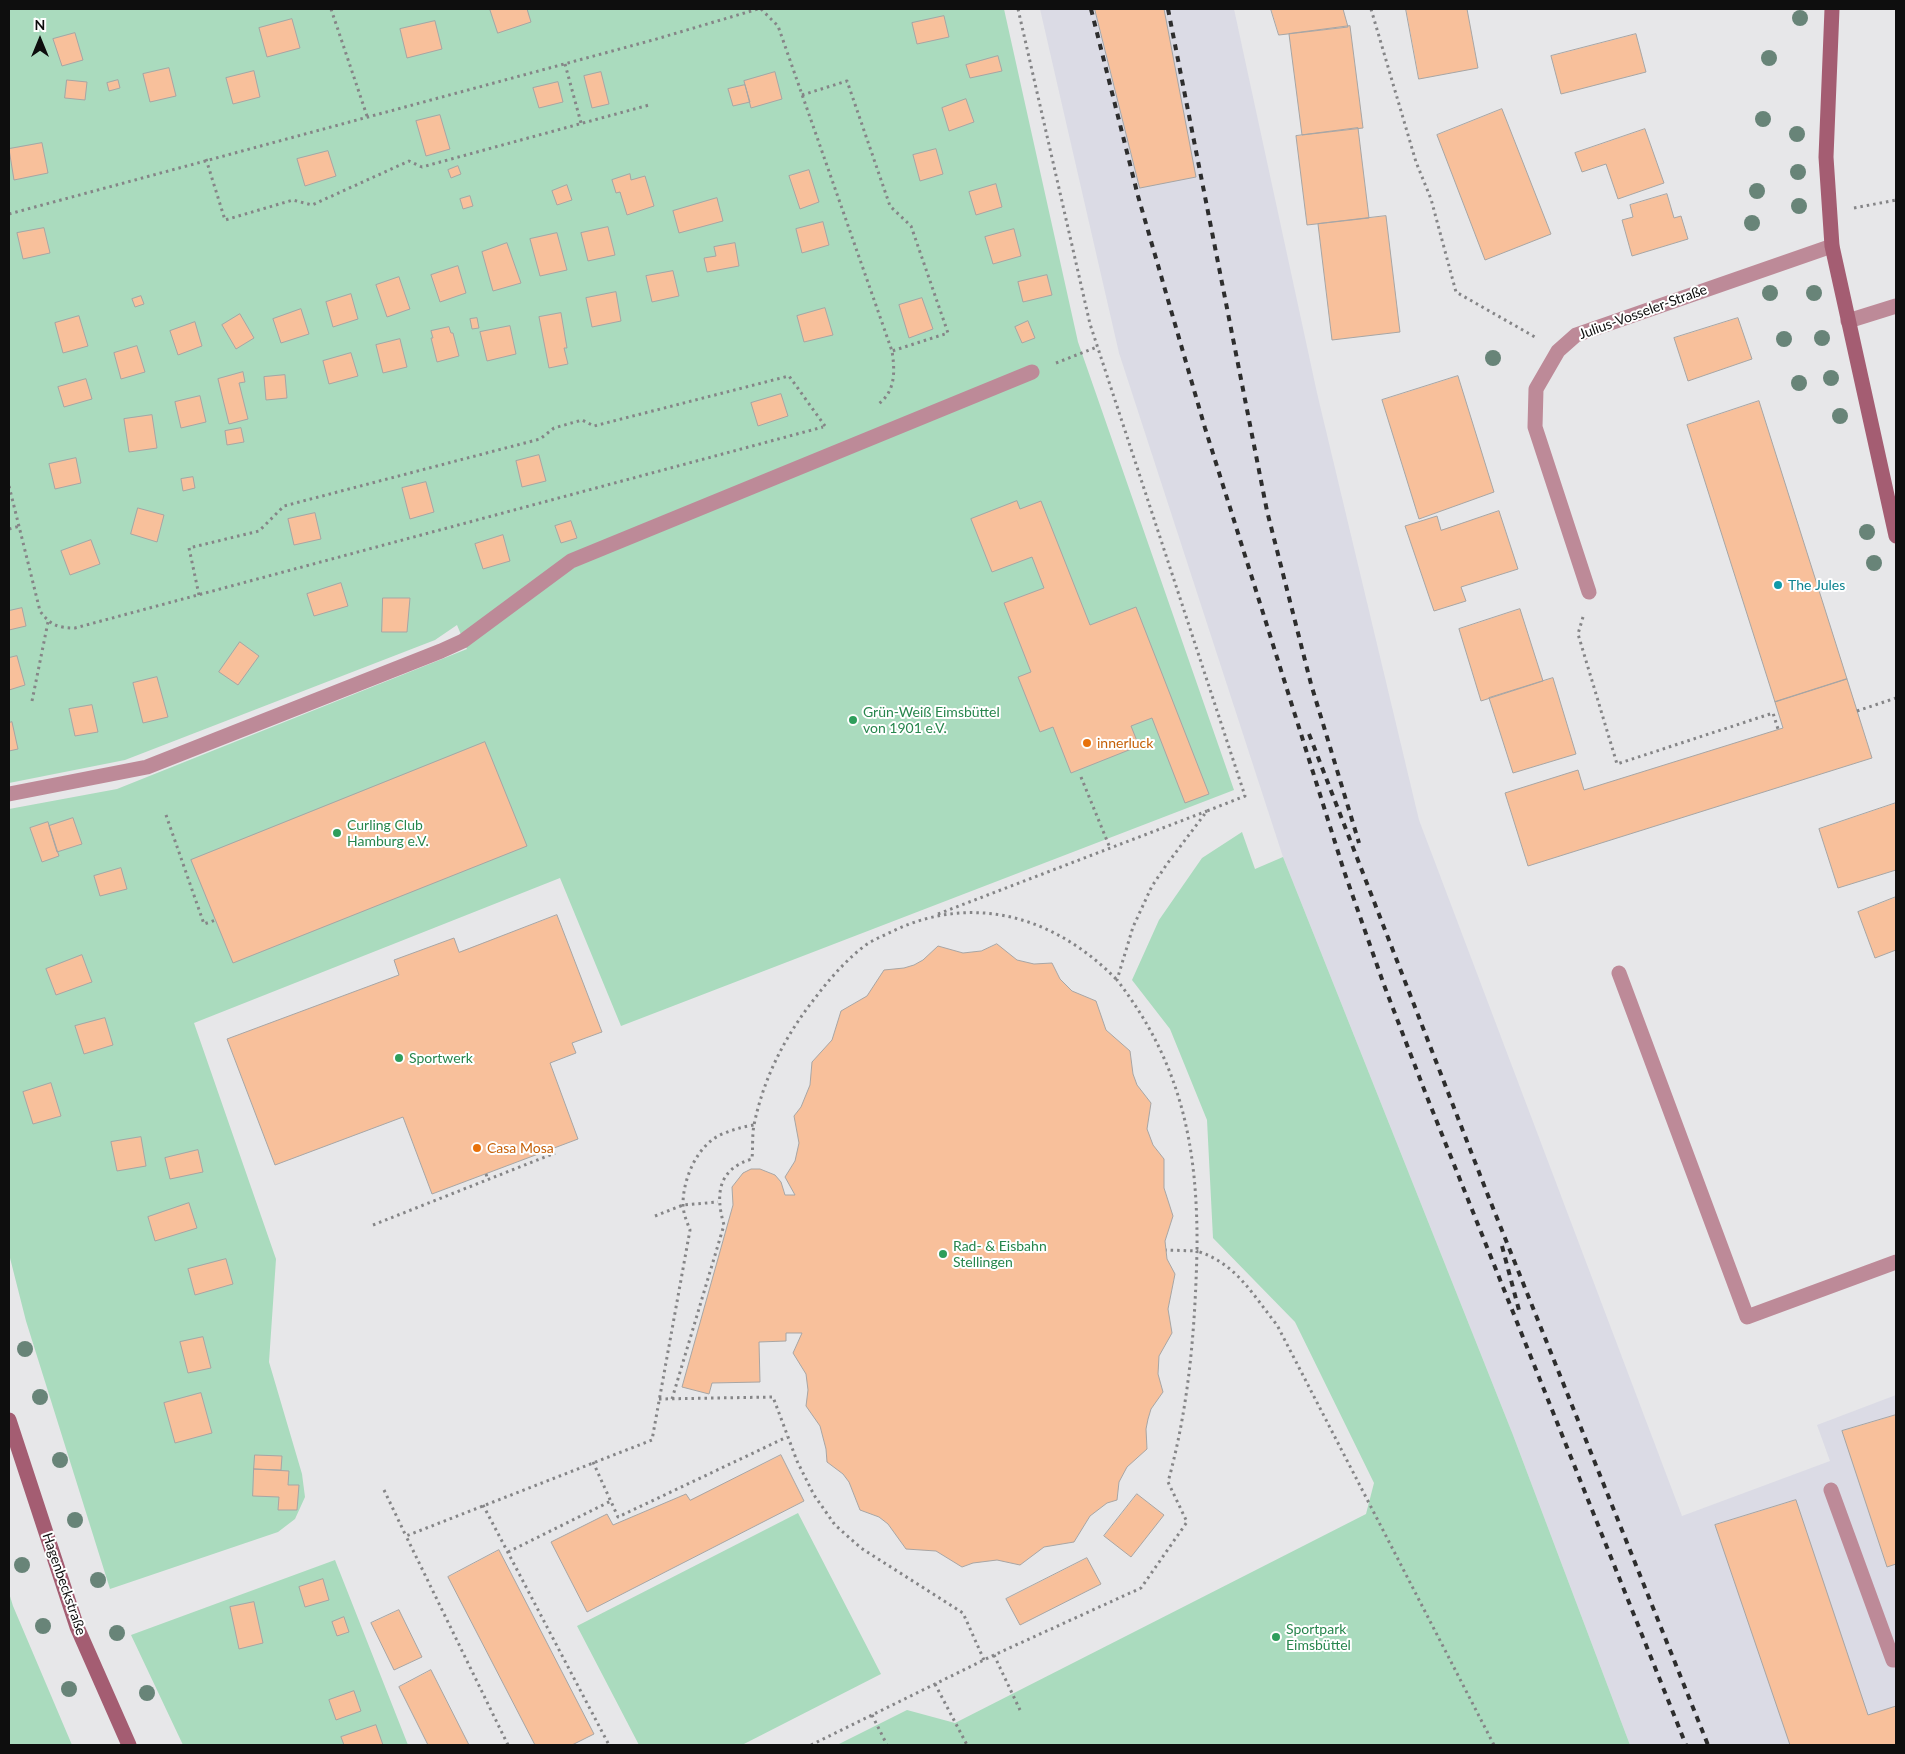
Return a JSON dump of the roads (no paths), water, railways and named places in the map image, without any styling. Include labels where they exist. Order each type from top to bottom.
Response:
[{"type":"street","points":[[1832,9],[1826,157],[1832,246],[1896,536]]},
{"type":"street","name":"Julius-Vosseler-Straße","points":[[1589,592],[1535,427],[1536,389],[1558,350],[1576,335],[1832,246]]},
{"type":"street","points":[[1848,320],[1896,306]]},
{"type":"street","points":[[9,794],[147,767],[441,650],[463,640],[571,560],[1032,372]]},
{"type":"street","points":[[1619,973],[1747,1318],[1896,1262]]},
{"type":"street","name":"Hagenbeckstraße","points":[[9,1420],[77,1627],[129,1745]]},
{"type":"street","points":[[1830,1490],[1893,1660],[1896,1660]]},
{"type":"railway","points":[[1091,9],[1138,196],[1205,428],[1344,871],[1384,985],[1427,1097],[1686,1745]]},
{"type":"railway","points":[[1168,9],[1267,511],[1311,684],[1359,843]]},
{"type":"railway","points":[[1309,734],[1489,1198],[1708,1745]]},
{"type":"railway","points":[[1502,1246],[1520,1314]]},
{"type":"place","name":"The Jules","points":[[1778,585]]},
{"type":"place","name":"Grün-Weiß Eimsbüttel von 1901 e.V.","points":[[853,720]]},
{"type":"place","name":"innerluck","points":[[1087,743]]},
{"type":"place","name":"Curling Club Hamburg e.V.","points":[[337,833]]},
{"type":"place","name":"Sportwerk","points":[[399,1058]]},
{"type":"place","name":"Casa Mosa","points":[[477,1148]]},
{"type":"place","name":"Rad- & Eisbahn Stellingen","points":[[943,1254]]},
{"type":"place","name":"Sportpark Eimsbüttel","points":[[1276,1637]]}]
